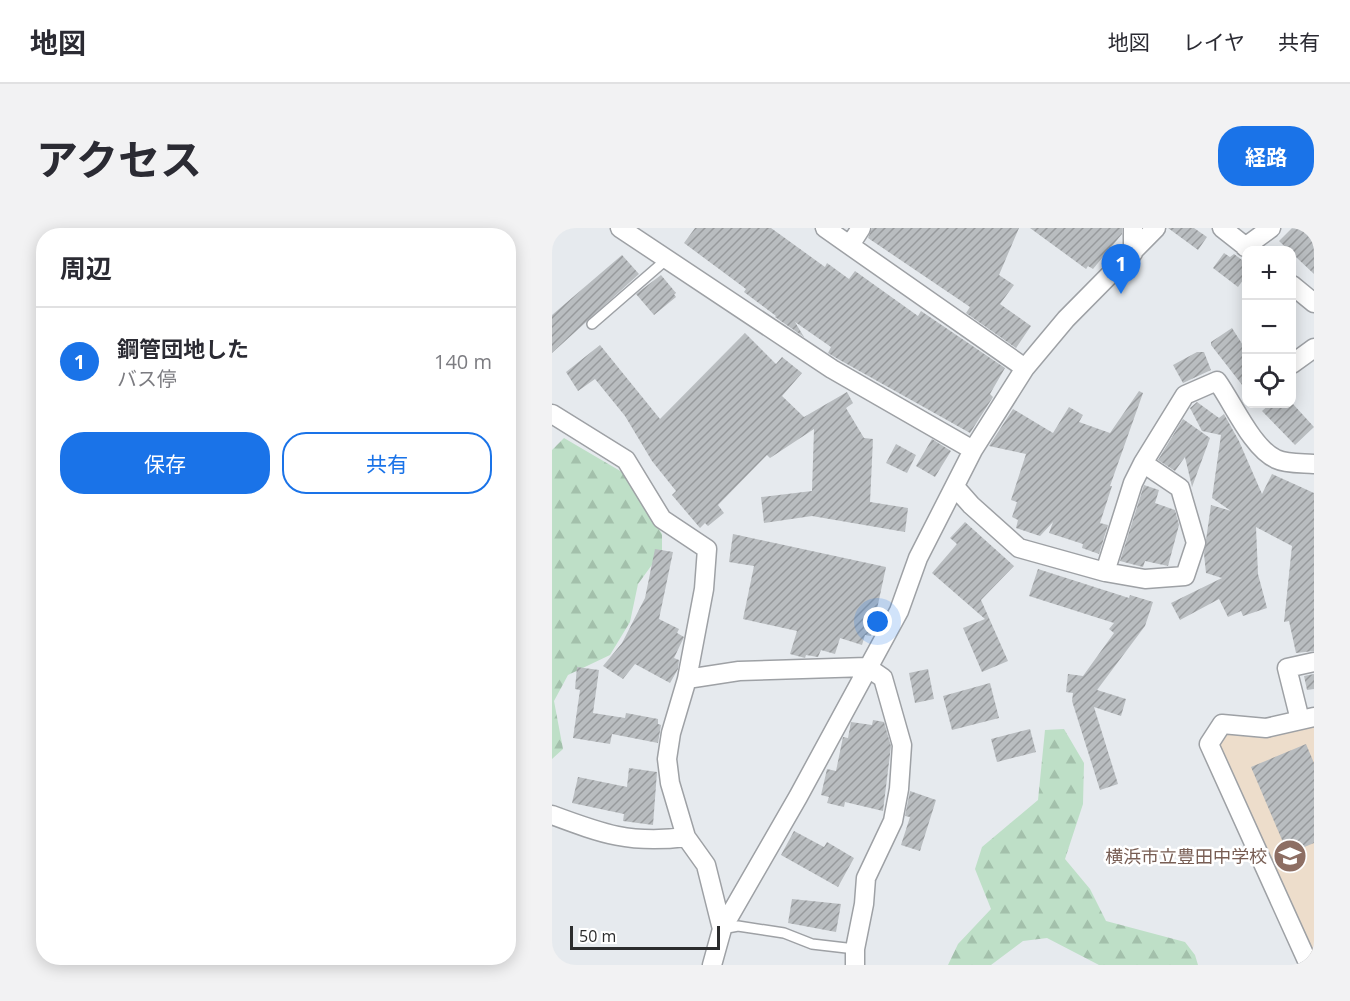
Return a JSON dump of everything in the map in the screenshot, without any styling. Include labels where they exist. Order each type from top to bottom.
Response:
[{"type":"street","points":[[620,228],[832,369],[973,450]]},
{"type":"street","points":[[825,228],[1025,368]]},
{"type":"street","points":[[850,245],[861,228]]},
{"type":"street","points":[[1133,228],[1133,253]]},
{"type":"street","points":[[712,965],[722,929],[798,797],[899,611],[918,558],[956,488],[973,450],[1025,368],[1066,319],[1156,228]]},
{"type":"street","points":[[1222,228],[1244,246]]},
{"type":"street","points":[[1251,246],[1270,228]]},
{"type":"street","points":[[1296,288],[1314,303]]},
{"type":"street","points":[[1296,361],[1314,348]]},
{"type":"street","points":[[1105,572],[1133,483],[1185,395],[1217,381],[1241,401],[1257,445],[1277,460],[1314,464]]},
{"type":"street","points":[[552,414],[626,460],[662,519],[707,549],[705,589],[687,680],[670,733],[667,759],[670,783],[686,837],[706,865],[722,929]]},
{"type":"street","points":[[956,488],[970,505],[1019,548],[1105,572],[1145,579],[1185,576],[1196,543],[1180,488],[1143,463]]},
{"type":"street","points":[[1309,965],[1209,744],[1222,724],[1266,728],[1307,718],[1287,668],[1314,662]]},
{"type":"street","points":[[687,680],[739,671],[867,667],[883,678],[902,745],[899,789],[893,821],[866,878],[855,957]]},
{"type":"street","points":[[552,815],[609,836],[656,841],[686,837]]},
{"type":"lane","points":[[592,324],[667,259]]},
{"type":"lane","points":[[722,929],[738,926],[784,933],[855,957]]},
{"type":"shaded area","name":"横浜市立豊田中学校","points":[[1314,725],[1314,965],[1219,746],[1229,732]]},
{"type":"green space","points":[[564,438],[622,472],[662,534],[662,551],[638,584],[630,622],[610,655],[568,675],[554,701],[563,749],[552,759],[552,450]]},
{"type":"green space","points":[[1064,729],[1084,763],[1083,804],[1065,859],[1090,889],[1106,921],[1185,942],[1195,955],[1198,965],[1099,965],[1047,938],[1023,941],[991,965],[948,965],[958,944],[991,909],[975,869],[982,847],[1038,800],[1045,730]]},
{"type":"building","points":[[695,228],[771,228],[825,267],[827,263],[849,279],[855,271],[918,316],[921,311],[1005,368],[990,394],[993,397],[970,433],[828,353],[831,347],[795,322],[804,337],[775,317],[744,292],[746,289],[684,243]]},
{"type":"building","points":[[872,228],[1019,228],[999,275],[1014,285],[1000,304],[1031,326],[1016,348],[966,313],[970,307],[868,238]]},
{"type":"building","points":[[1030,228],[1122,228],[1122,234],[1093,269],[1088,266],[1086,269]]},
{"type":"building","points":[[1168,228],[1194,228],[1207,237],[1198,250]]},
{"type":"building","points":[[1292,228],[1301,228],[1314,241],[1314,274],[1296,257],[1296,246],[1284,246],[1279,241]]},
{"type":"building","points":[[1224,253],[1230,257],[1234,254],[1242,260],[1242,282],[1238,287],[1213,268]]},
{"type":"building","points":[[622,255],[639,274],[552,353],[552,315]]},
{"type":"building","points":[[661,275],[676,293],[674,294],[676,297],[654,315],[636,294]]},
{"type":"building","points":[[1232,328],[1242,344],[1242,385],[1211,345],[1211,342]]},
{"type":"building","points":[[745,333],[776,364],[782,357],[802,373],[782,396],[804,417],[847,392],[853,403],[846,408],[864,438],[873,439],[870,502],[908,508],[905,532],[812,516],[764,523],[761,497],[812,491],[814,429],[770,458],[767,455],[718,505],[724,513],[708,526],[705,523],[700,528],[672,495],[676,491],[652,461],[625,416],[595,379],[578,391],[566,372],[600,345],[660,419]]},
{"type":"building","points":[[1197,352],[1204,352],[1211,370],[1183,383],[1173,365]]},
{"type":"building","points":[[1139,391],[1143,393],[1110,486],[1112,486],[1100,523],[1108,525],[1099,554],[1082,548],[1083,544],[1049,533],[1053,522],[1040,536],[1016,528],[1018,520],[1012,517],[1017,502],[1011,500],[1026,454],[989,446],[1013,409],[1053,433],[1069,407],[1083,415],[1079,422],[1110,433]]},
{"type":"building","points":[[1197,402],[1219,418],[1224,414],[1239,441],[1262,494],[1272,474],[1314,493],[1314,651],[1296,653],[1289,621],[1284,622],[1292,546],[1256,527],[1258,574],[1267,608],[1243,616],[1241,611],[1228,617],[1219,599],[1180,620],[1171,603],[1222,578],[1206,573],[1204,554],[1211,505],[1231,511],[1212,498],[1221,435],[1202,431],[1190,408]]},
{"type":"building","points":[[1296,407],[1314,427],[1295,445],[1262,411],[1265,408]]},
{"type":"building","points":[[1183,419],[1210,438],[1192,487],[1185,457],[1175,471],[1158,460]]},
{"type":"building","points":[[932,439],[951,451],[935,477],[916,466]]},
{"type":"building","points":[[896,444],[916,455],[907,473],[886,463]]},
{"type":"building","points":[[1144,485],[1159,490],[1155,503],[1175,510],[1179,525],[1168,566],[1145,561],[1143,567],[1120,561]]},
{"type":"building","points":[[965,522],[1014,566],[981,600],[1008,661],[982,672],[963,628],[985,619],[932,573],[957,544],[950,538]]},
{"type":"building","points":[[733,534],[886,567],[877,609],[879,610],[871,636],[865,635],[862,645],[840,638],[835,654],[821,650],[818,657],[806,655],[805,658],[790,654],[797,631],[743,619],[754,566],[729,562]]},
{"type":"building","points":[[655,549],[673,552],[659,619],[679,629],[677,633],[684,637],[674,658],[679,660],[678,669],[670,683],[635,664],[623,679],[603,666],[622,643],[645,598]]},
{"type":"building","points":[[1038,569],[1129,598],[1130,595],[1153,602],[1145,626],[1097,690],[1126,699],[1121,716],[1094,707],[1118,784],[1100,790],[1072,701],[1073,693],[1066,692],[1068,674],[1083,676],[1114,633],[1109,629],[1114,623],[1029,596]]},
{"type":"building","points":[[577,667],[599,670],[593,713],[625,718],[626,713],[658,719],[658,724],[661,725],[658,743],[612,734],[610,744],[573,738],[580,690],[575,689]]},
{"type":"building","points":[[928,669],[934,699],[915,703],[909,673]]},
{"type":"building","points":[[1314,674],[1314,689],[1307,690],[1304,676]]},
{"type":"building","points":[[990,683],[999,718],[952,730],[943,696]]},
{"type":"building","points":[[873,720],[884,722],[891,746],[883,811],[845,802],[844,807],[827,803],[829,797],[821,795],[827,769],[836,771],[843,737],[848,738],[851,722],[872,725]]},
{"type":"building","points":[[1030,729],[1036,752],[997,762],[991,739]]},
{"type":"building","points":[[1306,744],[1314,763],[1314,843],[1288,854],[1251,767]]},
{"type":"building","points":[[629,768],[657,772],[653,825],[623,821],[624,814],[572,803],[578,777],[627,787]]},
{"type":"building","points":[[910,791],[936,800],[920,851],[901,845],[910,817],[905,816]]},
{"type":"building","points":[[794,831],[824,847],[827,842],[854,858],[838,887],[781,855]]},
{"type":"building","points":[[792,899],[841,904],[836,932],[788,923]]},
{"type":"place","name":"鋼管団地した","points":[[1121,294]]},
{"type":"place","name":"横浜市立豊田中学校","points":[[1290,856]]}]
